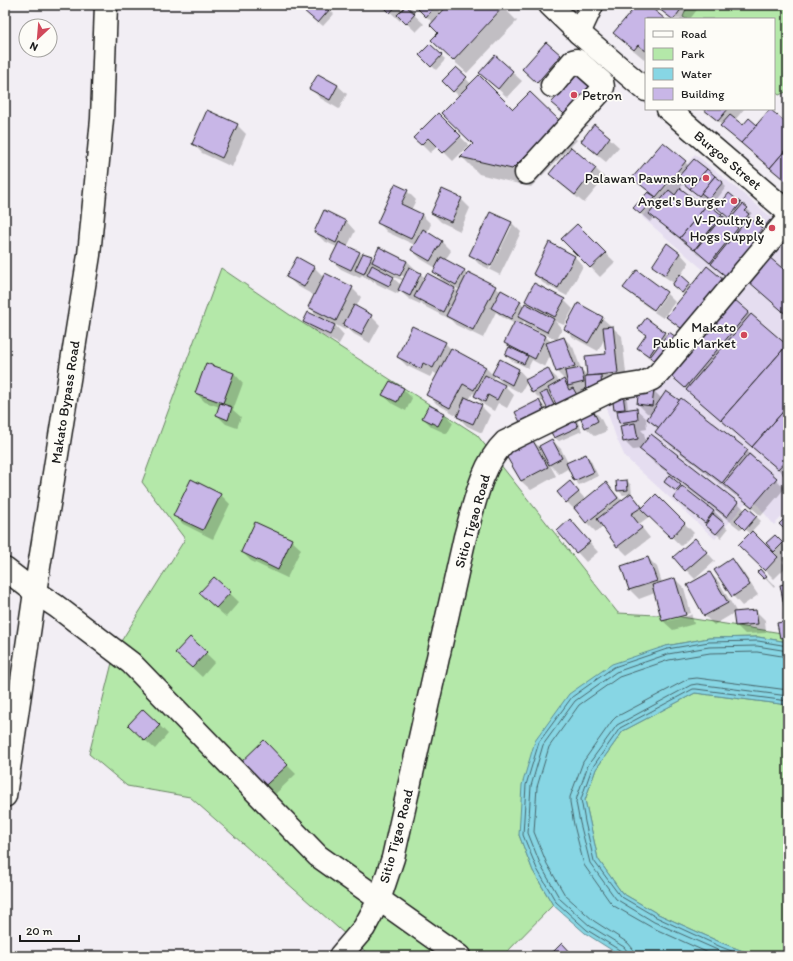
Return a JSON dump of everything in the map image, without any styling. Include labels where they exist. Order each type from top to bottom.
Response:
[{"type":"street","name":"Makato Bypass Road","points":[[5,796],[35,592],[88,255],[102,119],[106,5]]},
{"type":"street","points":[[550,5],[579,33],[645,89]]},
{"type":"street","points":[[579,33],[592,5]]},
{"type":"street","points":[[588,69],[602,52]]},
{"type":"street","points":[[526,173],[602,90],[603,87],[602,82],[577,60],[573,62],[552,86]]},
{"type":"street","name":"Burgos Street","points":[[669,110],[788,212]]},
{"type":"street","name":"Sitio Tigao Road","points":[[340,956],[364,928],[379,900],[393,858],[466,537],[487,466],[497,449],[505,442],[618,388],[643,383],[652,379],[659,373],[788,219]]},
{"type":"street","points":[[5,569],[131,664],[318,856],[459,956]]},
{"type":"shaded area","name":"Makato Public Market","points":[[695,154],[788,231],[788,510],[774,525],[751,497],[715,539],[625,457],[607,411],[606,396],[654,382],[734,296],[642,217]]},
{"type":"green space","points":[[688,5],[788,5],[788,91],[779,95],[775,92],[775,18],[683,17]]},
{"type":"green space","points":[[221,268],[290,315],[477,435],[618,613],[675,616],[788,634],[788,642],[758,637],[709,638],[666,646],[519,835],[533,871],[553,905],[503,956],[371,956],[190,797],[127,786],[89,754],[115,651],[185,539],[142,482]]},
{"type":"green space","points":[[695,693],[788,705],[788,956],[756,956],[722,943],[658,914],[622,893],[598,859],[585,800],[596,769],[623,731]]},
{"type":"water","points":[[758,637],[788,642],[788,705],[695,693],[623,731],[596,769],[585,800],[598,859],[622,893],[658,914],[722,943],[756,956],[621,956],[585,933],[553,905],[533,871],[519,835],[522,785],[535,741],[569,694],[612,664],[666,646],[709,638]]},
{"type":"building","points":[[307,5],[326,5],[330,9],[318,23],[303,10]]},
{"type":"building","points":[[382,5],[397,5],[390,13]]},
{"type":"building","points":[[414,5],[434,5],[435,6],[426,17]]},
{"type":"building","points":[[448,5],[504,6],[453,61],[431,40],[438,33],[430,25]]},
{"type":"building","points":[[637,5],[648,5],[664,18],[645,18],[645,50],[638,45],[634,50],[613,33]]},
{"type":"building","points":[[660,5],[684,5],[675,18],[671,18],[658,8]]},
{"type":"building","points":[[406,6],[415,14],[406,24],[397,15]]},
{"type":"building","points":[[546,42],[561,55],[537,83],[522,69]]},
{"type":"building","points":[[430,44],[442,55],[431,67],[419,55]]},
{"type":"building","points":[[495,55],[513,71],[498,89],[479,73]]},
{"type":"building","points":[[456,67],[467,77],[453,92],[442,81]]},
{"type":"building","name":"Petron","points":[[579,73],[596,88],[569,118],[551,103]]},
{"type":"building","points":[[318,74],[338,85],[330,100],[309,89]]},
{"type":"building","points":[[479,75],[513,109],[530,92],[560,121],[512,169],[460,157],[473,144],[441,113]]},
{"type":"building","points":[[207,110],[238,124],[222,158],[192,144]]},
{"type":"building","points":[[704,110],[727,110],[718,121]]},
{"type":"building","points":[[769,110],[771,110],[785,122],[788,118],[788,147],[770,168],[741,143]]},
{"type":"building","points":[[438,113],[461,136],[443,153],[428,138],[421,145],[413,138]]},
{"type":"building","points":[[730,115],[743,125],[749,118],[757,125],[741,143],[720,126]]},
{"type":"building","points":[[594,124],[610,137],[597,154],[581,141]]},
{"type":"building","points":[[663,142],[686,161],[656,197],[632,178]]},
{"type":"building","points":[[571,147],[596,168],[575,195],[549,174]]},
{"type":"building","points":[[788,147],[788,183],[770,168]]},
{"type":"building","points":[[694,159],[707,169],[690,189],[677,178]]},
{"type":"building","points":[[707,169],[715,176],[699,196],[690,189]]},
{"type":"building","points":[[715,176],[723,182],[709,199],[701,193]]},
{"type":"building","points":[[395,184],[408,190],[401,204],[422,214],[411,239],[377,223]]},
{"type":"building","points":[[680,188],[705,207],[680,238],[649,214],[669,190],[675,195]]},
{"type":"building","points":[[442,189],[462,198],[451,222],[431,213]]},
{"type":"building","points":[[648,192],[656,197],[640,214],[633,208]]},
{"type":"building","points":[[729,193],[741,203],[729,218],[717,208]]},
{"type":"building","points":[[743,204],[748,208],[745,211],[749,214],[740,225],[731,218]]},
{"type":"building","points":[[705,207],[709,210],[712,207],[722,215],[694,250],[680,238]]},
{"type":"building","points":[[324,210],[346,221],[336,243],[314,232]]},
{"type":"building","points":[[490,212],[512,222],[491,266],[469,255]]},
{"type":"building","points":[[723,216],[738,228],[710,263],[695,250]]},
{"type":"building","points":[[749,217],[762,228],[756,236],[764,242],[732,281],[711,264]]},
{"type":"building","points":[[770,220],[779,227],[773,233],[765,226]]},
{"type":"building","points":[[577,224],[606,253],[590,268],[561,239]]},
{"type":"building","points":[[423,229],[442,241],[430,261],[411,250]]},
{"type":"building","points":[[339,242],[360,252],[351,270],[330,260]]},
{"type":"building","points":[[549,242],[575,256],[558,288],[533,274]]},
{"type":"building","points":[[667,243],[680,253],[665,275],[652,266]]},
{"type":"building","points":[[379,247],[407,261],[400,276],[372,262]]},
{"type":"building","points":[[363,253],[372,256],[364,274],[355,270]]},
{"type":"building","points":[[297,257],[315,267],[304,287],[286,277]]},
{"type":"building","points":[[441,257],[465,270],[456,285],[433,272]]},
{"type":"building","points":[[769,257],[788,273],[788,316],[748,281]]},
{"type":"building","points":[[372,265],[394,277],[389,286],[367,275]]},
{"type":"building","points":[[707,266],[725,281],[685,331],[666,317]]},
{"type":"building","points":[[409,267],[421,273],[410,296],[398,290]]},
{"type":"building","points":[[637,270],[667,292],[654,310],[623,288]]},
{"type":"building","points":[[468,272],[496,286],[473,330],[446,316]]},
{"type":"building","points":[[325,273],[353,287],[336,321],[308,307]]},
{"type":"building","points":[[427,273],[455,288],[443,312],[414,297]]},
{"type":"building","points":[[680,274],[690,283],[682,293],[672,285]]},
{"type":"building","points":[[534,283],[565,299],[555,317],[525,301]]},
{"type":"building","points":[[501,290],[521,301],[511,319],[491,308]]},
{"type":"building","points":[[734,299],[749,312],[685,388],[669,374]]},
{"type":"building","points":[[525,303],[554,319],[547,332],[518,317]]},
{"type":"building","points":[[578,303],[603,317],[588,343],[564,329]]},
{"type":"building","points":[[354,305],[372,315],[361,335],[343,325]]},
{"type":"building","points":[[308,312],[335,325],[330,335],[303,322]]},
{"type":"building","points":[[751,314],[787,345],[721,420],[686,390]]},
{"type":"building","points":[[646,318],[665,332],[649,356],[637,348],[646,335],[638,329]]},
{"type":"building","points":[[515,321],[546,336],[535,359],[504,343]]},
{"type":"building","points":[[412,326],[446,342],[433,368],[423,363],[421,369],[397,357]]},
{"type":"building","points":[[613,326],[618,373],[587,376],[585,356],[606,354],[603,327]]},
{"type":"building","points":[[669,332],[679,339],[660,365],[650,357]]},
{"type":"building","points":[[564,337],[575,366],[556,372],[546,343]]},
{"type":"building","points":[[787,345],[788,406],[752,447],[721,420]]},
{"type":"building","points":[[509,347],[528,356],[524,364],[505,355]]},
{"type":"building","points":[[451,348],[486,367],[474,390],[463,384],[450,408],[426,395]]},
{"type":"building","points":[[500,359],[519,369],[512,385],[492,374]]},
{"type":"building","points":[[206,363],[234,373],[223,403],[195,393]]},
{"type":"building","points":[[548,368],[554,380],[532,393],[525,380]]},
{"type":"building","points":[[581,368],[584,382],[568,386],[565,371]]},
{"type":"building","points":[[485,375],[505,385],[497,400],[488,395],[485,402],[474,396]]},
{"type":"building","points":[[601,375],[602,393],[586,394],[585,377]]},
{"type":"building","points":[[564,379],[569,390],[573,388],[577,395],[560,412],[548,388]]},
{"type":"building","points":[[390,381],[404,388],[397,402],[382,395]]},
{"type":"building","points":[[639,388],[654,390],[652,406],[637,404]]},
{"type":"building","points":[[547,391],[557,411],[550,414],[540,394]]},
{"type":"building","points":[[666,391],[682,402],[662,430],[647,419]]},
{"type":"building","points":[[623,394],[625,409],[614,410],[612,395]]},
{"type":"building","points":[[465,397],[482,405],[473,424],[457,417]]},
{"type":"building","points":[[681,398],[748,450],[722,483],[655,432]]},
{"type":"building","points":[[539,400],[546,414],[522,426],[515,412]]},
{"type":"building","points":[[220,403],[232,407],[228,420],[216,415]]},
{"type":"building","points":[[429,405],[445,413],[438,426],[422,418]]},
{"type":"building","points":[[591,406],[598,421],[585,428],[578,413]]},
{"type":"building","points":[[788,406],[788,458],[778,469],[752,447]]},
{"type":"building","points":[[637,408],[638,420],[619,423],[617,411]]},
{"type":"building","points":[[572,413],[578,427],[554,438],[547,424]]},
{"type":"building","points":[[635,423],[638,439],[623,442],[620,426]]},
{"type":"building","points":[[651,434],[738,502],[727,517],[639,449]]},
{"type":"building","points":[[532,439],[548,467],[521,481],[505,454]]},
{"type":"building","points":[[552,439],[562,458],[549,465],[539,446]]},
{"type":"building","points":[[586,454],[594,472],[574,481],[566,463]]},
{"type":"building","points":[[749,454],[777,478],[752,507],[724,484]]},
{"type":"building","points":[[788,468],[788,478],[783,474]]},
{"type":"building","points":[[669,475],[681,485],[676,491],[664,482]]},
{"type":"building","points":[[191,479],[221,494],[203,530],[173,516]]},
{"type":"building","points":[[627,480],[628,490],[617,491],[616,481]]},
{"type":"building","points":[[570,481],[579,492],[566,503],[557,492]]},
{"type":"building","points":[[606,482],[618,498],[586,523],[574,508]]},
{"type":"building","points":[[682,486],[714,511],[705,523],[673,498]]},
{"type":"building","points":[[631,493],[642,507],[631,514],[642,528],[617,547],[597,519]]},
{"type":"building","points":[[656,494],[685,523],[671,538],[641,509]]},
{"type":"building","points":[[747,507],[757,516],[745,530],[735,520]]},
{"type":"building","points":[[713,514],[725,524],[716,534],[705,525]]},
{"type":"building","points":[[788,515],[788,533],[779,524]]},
{"type":"building","points":[[570,519],[590,542],[576,553],[557,531]]},
{"type":"building","points":[[255,522],[292,539],[278,570],[241,552]]},
{"type":"building","points":[[752,531],[778,557],[765,571],[738,545]]},
{"type":"building","points":[[775,535],[783,543],[774,552],[766,543]]},
{"type":"building","points":[[695,538],[707,552],[685,571],[673,557]]},
{"type":"building","points":[[648,557],[657,581],[629,590],[621,566]]},
{"type":"building","points":[[732,558],[750,585],[732,597],[714,570]]},
{"type":"building","points":[[760,569],[767,577],[764,579],[757,572]]},
{"type":"building","points":[[710,572],[728,603],[704,616],[687,585]]},
{"type":"building","points":[[214,577],[231,592],[216,608],[199,593]]},
{"type":"building","points":[[675,578],[686,615],[662,621],[652,585]]},
{"type":"building","points":[[788,583],[788,610],[785,610],[780,585]]},
{"type":"building","points":[[756,610],[758,624],[735,626],[733,612]]},
{"type":"building","points":[[788,621],[788,636],[780,638],[777,623]]},
{"type":"building","points":[[190,637],[207,652],[192,668],[175,653]]},
{"type":"building","points":[[143,709],[160,725],[145,741],[128,725]]},
{"type":"building","points":[[264,740],[288,765],[258,792],[235,768]]},
{"type":"building","points":[[562,943],[574,956],[549,956]]},
{"type":"place","name":"Petron","points":[[574,95]]},
{"type":"place","name":"Palawan Pawnshop","points":[[706,178]]},
{"type":"place","name":"Angel's Burger","points":[[734,201]]},
{"type":"place","name":"V-Poultry & Hogs Supply","points":[[772,228]]},
{"type":"place","name":"Makato Public Market","points":[[744,335]]}]
